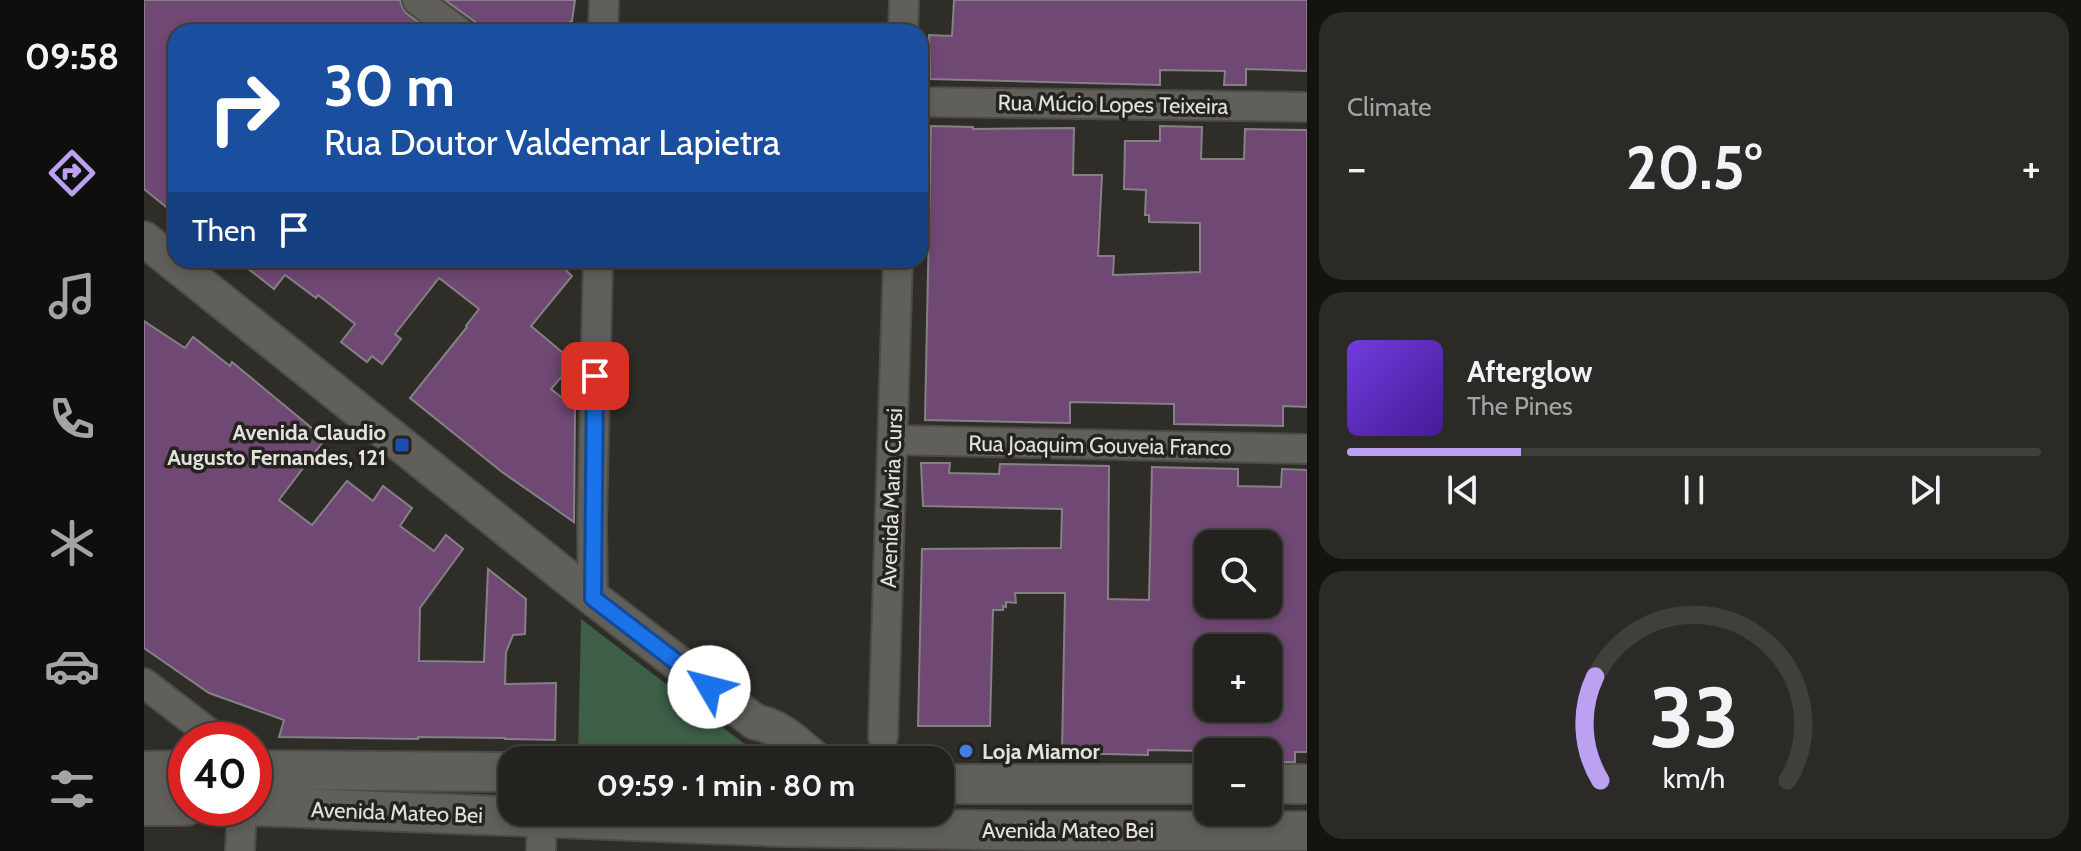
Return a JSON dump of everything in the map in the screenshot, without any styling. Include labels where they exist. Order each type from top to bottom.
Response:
[{"type":"main road","points":[[144,771],[168,770]]},
{"type":"main road","name":"Avenida Mateo Bei","points":[[272,770],[498,772]]},
{"type":"main road","name":"Avenida Mateo Bei","points":[[954,784],[1194,784]]},
{"type":"main road","points":[[1282,784],[1307,784]]},
{"type":"main road","points":[[144,806],[168,806]]},
{"type":"main road","name":"Avenida Mateo Bei","points":[[272,807],[541,827],[868,826],[1047,831],[1307,831]]},
{"type":"street","points":[[417,0],[448,24]]},
{"type":"street","points":[[603,24],[604,0]]},
{"type":"street","points":[[903,24],[904,0]]},
{"type":"street","name":"Rua Múcio Lopes Teixeira","points":[[928,102],[1307,107]]},
{"type":"street","points":[[144,239],[168,258]]},
{"type":"street","points":[[180,268],[593,598],[755,722],[774,728],[798,746]]},
{"type":"street","points":[[593,598],[598,268]]},
{"type":"street","name":"Avenida Maria Cursi","points":[[883,737],[898,268]]},
{"type":"street","name":"Rua Joaquim Gouveia Franco","points":[[893,440],[1307,449]]},
{"type":"street","points":[[144,683],[195,722]]},
{"type":"street","points":[[755,722],[763,739],[771,746]]},
{"type":"street","points":[[240,851],[241,826]]},
{"type":"green space","points":[[581,619],[747,746],[578,746]]},
{"type":"building","points":[[144,0],[400,0],[406,13],[421,24],[168,24],[168,208],[144,189]]},
{"type":"building","points":[[445,0],[575,0],[572,21],[566,24],[478,24]]},
{"type":"building","points":[[954,0],[1307,0],[1307,71],[1246,69],[1246,85],[1224,85],[1225,71],[1160,70],[1160,85],[930,79],[929,35],[952,36]]},
{"type":"building","points":[[931,126],[973,129],[1074,128],[1073,175],[1102,175],[1098,256],[1114,256],[1113,275],[1200,272],[1200,223],[1149,222],[1149,215],[1145,215],[1146,190],[1124,189],[1125,141],[1160,141],[1160,126],[1202,127],[1201,159],[1244,159],[1245,129],[1307,130],[1307,407],[1283,406],[1283,426],[1174,424],[1174,404],[1070,402],[1070,423],[925,420]]},
{"type":"building","points":[[247,268],[564,268],[572,276],[531,326],[574,362],[551,389],[575,408],[574,522],[502,472],[410,398],[479,309],[439,278],[395,334],[401,339],[382,364],[372,356],[367,362],[341,342],[355,324],[318,295],[316,298],[285,275],[274,289]]},
{"type":"building","points":[[144,321],[185,348],[193,337],[230,366],[232,362],[325,439],[279,500],[312,525],[347,481],[373,501],[383,486],[412,508],[400,526],[434,551],[446,535],[463,549],[420,608],[419,661],[484,662],[488,569],[526,599],[525,634],[513,635],[506,652],[505,684],[556,683],[555,740],[279,737],[284,720],[209,693],[144,648]]},
{"type":"building","points":[[921,463],[950,463],[949,473],[999,474],[1000,464],[1109,466],[1108,599],[1149,600],[1152,467],[1238,469],[1238,486],[1281,487],[1282,469],[1307,470],[1307,752],[1295,752],[1295,762],[1282,762],[1282,738],[1194,738],[1194,751],[1148,750],[1148,755],[1062,753],[1065,593],[1015,593],[1016,603],[1006,602],[1003,610],[993,610],[990,726],[918,726],[922,549],[1061,548],[1062,509],[923,506]]},
{"type":"place","name":"Avenida Claudio Augusto Fernandes, 121","points":[[402,445]]},
{"type":"place","name":"Loja Miamor","points":[[966,751]]},
{"type":"route","points":[[595,376],[593,598],[709,687]]}]
